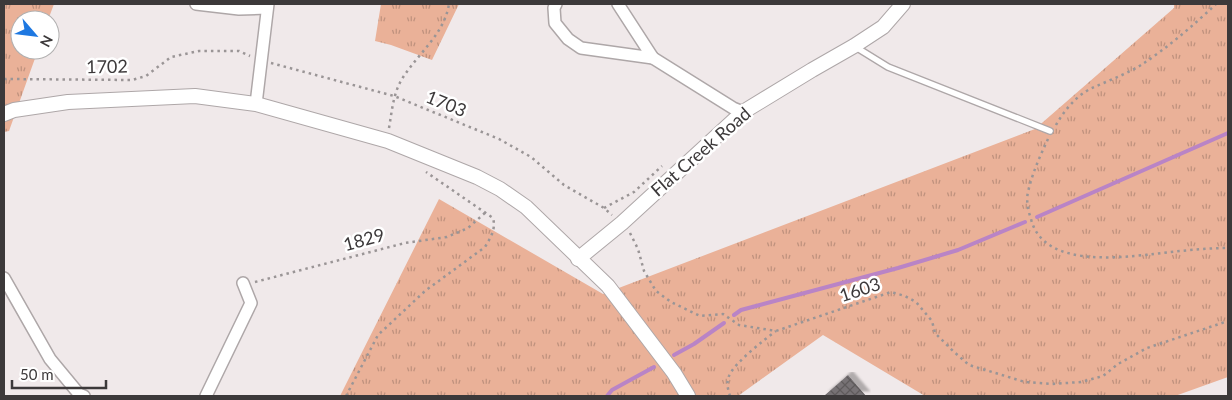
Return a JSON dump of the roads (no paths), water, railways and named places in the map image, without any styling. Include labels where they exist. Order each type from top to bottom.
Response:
[{"type":"street","points":[[196,4],[239,9],[267,6],[256,104]]},
{"type":"street","points":[[556,4],[554,8],[555,23],[568,39],[581,48],[652,58],[733,108],[743,112]]},
{"type":"street","points":[[618,4],[652,58]]},
{"type":"street","name":"Flat Creek Road","points":[[578,259],[622,223],[743,112],[883,27],[903,4]]},
{"type":"street","points":[[4,114],[14,110],[68,102],[195,96],[256,104],[388,141],[477,177],[500,189],[526,208],[608,286],[674,374],[688,396]]},
{"type":"street","points":[[4,278],[50,359],[79,394],[84,396]]},
{"type":"street","points":[[206,396],[251,303],[243,283]]},
{"type":"lane","points":[[854,46],[888,67],[1051,132]]},
{"type":"waterway","points":[[1037,217],[1228,133]]},
{"type":"waterway","points":[[734,315],[741,310],[958,250],[1025,222]]},
{"type":"waterway","points":[[674,355],[694,344],[724,323]]},
{"type":"waterway","points":[[607,396],[612,390],[654,367]]}]
